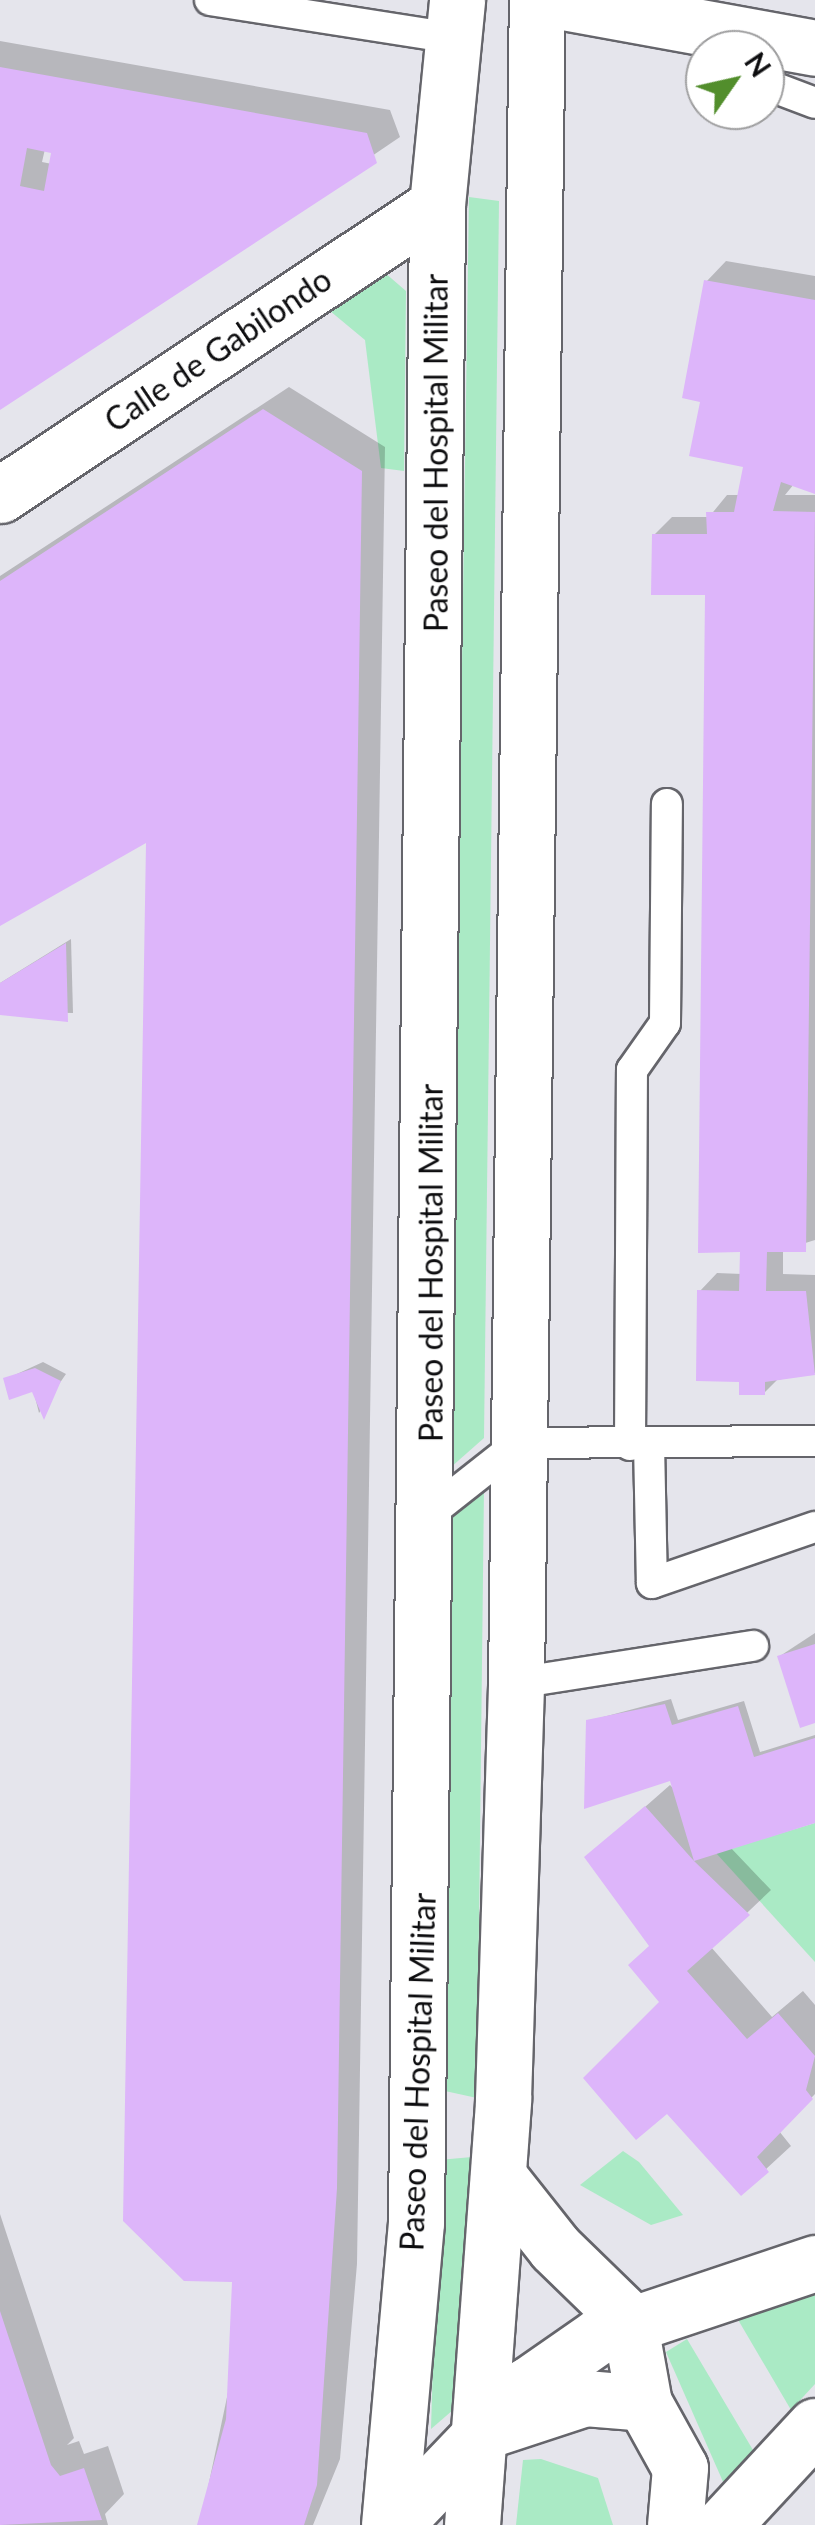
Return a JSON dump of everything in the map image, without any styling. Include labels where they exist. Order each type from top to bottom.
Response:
[{"type":"main road","points":[[472,2525],[485,2430],[516,1683],[537,0]]},
{"type":"main road","points":[[575,4],[815,48]]},
{"type":"main road","name":"Paseo del Hospital Militar","points":[[392,2525],[416,2222],[429,1514],[437,205],[456,19]]},
{"type":"main road","name":"Calle de Gabilondo","points":[[0,494],[437,205]]},
{"type":"main road","points":[[498,2177],[554,2248],[630,2320],[644,2403],[680,2468],[676,2525]]},
{"type":"main road","points":[[392,2525],[540,2376],[630,2320],[815,2263]]},
{"type":"main road","points":[[485,2430],[585,2398],[644,2403]]},
{"type":"main road","points":[[723,2525],[815,2426]]},
{"type":"lane","points":[[210,0],[456,19]]},
{"type":"lane","points":[[575,4],[685,49]]},
{"type":"lane","points":[[785,92],[815,103]]},
{"type":"lane","points":[[667,804],[665,1024],[632,1070],[640,1445],[652,1583],[815,1527]]},
{"type":"lane","points":[[429,1514],[519,1443],[640,1445],[815,1440]]},
{"type":"lane","points":[[516,1683],[753,1646]]},
{"type":"green space","points":[[469,197],[499,201],[484,1438],[450,1468]]},
{"type":"green space","points":[[377,266],[406,291],[404,471],[381,468],[365,340],[318,301]]},
{"type":"green space","points":[[484,1488],[477,2098],[445,2091],[449,1517]]},
{"type":"green space","points":[[815,1823],[815,1962],[716,1853]]},
{"type":"green space","points":[[623,2151],[639,2162],[683,2215],[651,2225],[580,2185]]},
{"type":"green space","points":[[472,2157],[468,2397],[431,2429],[439,2160]]},
{"type":"green space","points":[[815,2295],[815,2384],[791,2410],[737,2318]]},
{"type":"green space","points":[[687,2339],[753,2450],[724,2484],[666,2352]]},
{"type":"green space","points":[[541,2459],[598,2478],[613,2525],[516,2525],[523,2460]]},
{"type":"building","points":[[0,67],[367,133],[377,163],[0,410]],"holes":[[[27,148],[51,153],[44,191],[20,186]]]},
{"type":"building","points":[[704,280],[815,300],[815,494],[781,482],[773,511],[815,512],[806,1252],[767,1252],[766,1291],[806,1291],[815,1375],[765,1382],[765,1395],[739,1395],[739,1382],[696,1381],[697,1290],[739,1291],[740,1252],[698,1253],[705,595],[651,595],[652,534],[707,534],[706,512],[734,512],[743,467],[689,456],[700,402],[682,398]]},
{"type":"building","points":[[263,409],[362,471],[337,2188],[317,2485],[304,2525],[197,2525],[226,2419],[232,2282],[184,2281],[123,2221],[146,843],[0,926],[0,581]]},
{"type":"building","points":[[66,943],[68,1022],[0,1015],[0,983]]},
{"type":"building","points":[[35,1368],[61,1381],[44,1420],[32,1392],[9,1400],[3,1378]]},
{"type":"building","points":[[815,1644],[815,1723],[800,1728],[777,1656]]},
{"type":"building","points":[[665,1704],[672,1725],[738,1706],[754,1757],[815,1738],[815,1823],[694,1861],[670,1781],[584,1809],[586,1720]]},
{"type":"building","points":[[645,1806],[750,1915],[687,1971],[747,2039],[778,2013],[815,2056],[806,2090],[813,2099],[757,2157],[769,2172],[741,2196],[667,2114],[636,2140],[583,2078],[659,2002],[628,1965],[649,1946],[584,1857]]},
{"type":"building","points":[[0,2311],[51,2465],[60,2476],[84,2468],[102,2520],[0,2525]]}]
